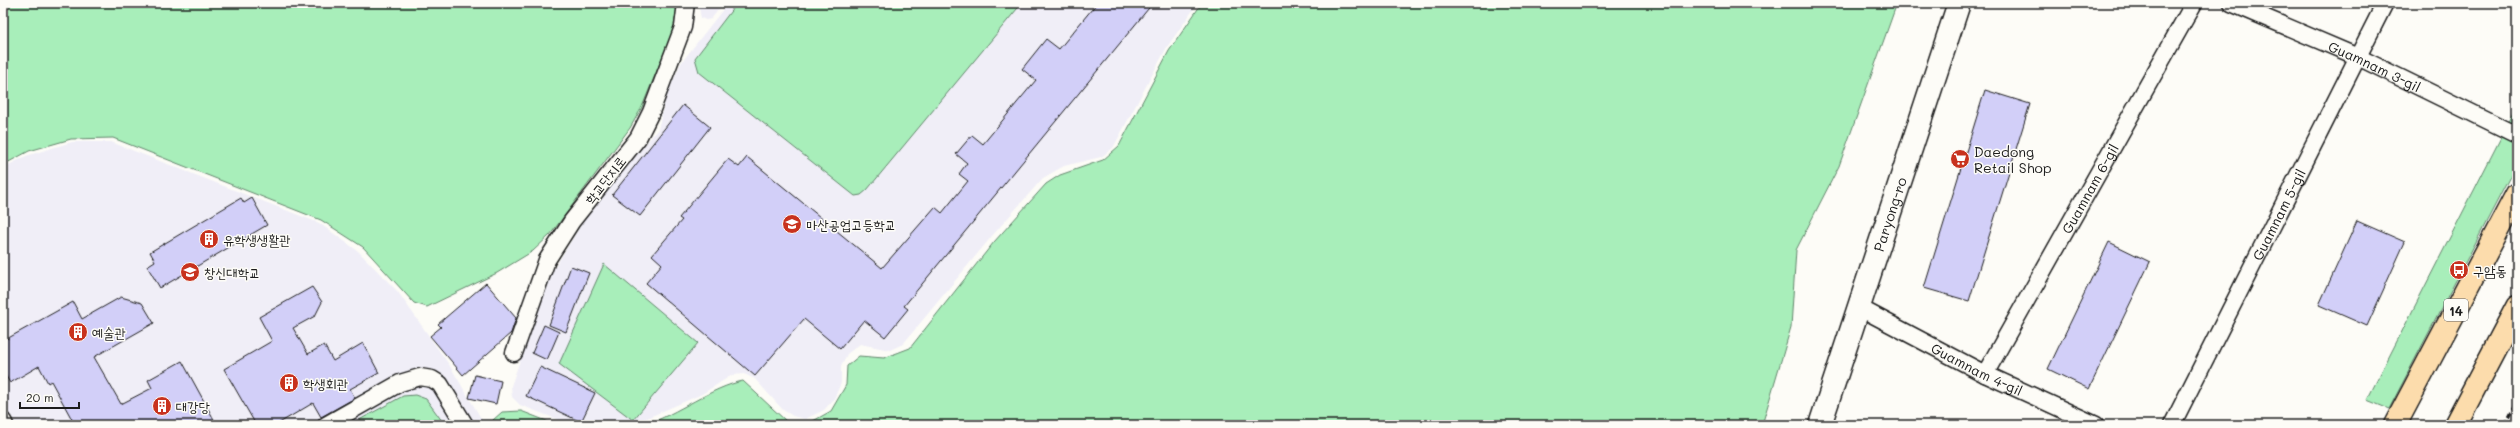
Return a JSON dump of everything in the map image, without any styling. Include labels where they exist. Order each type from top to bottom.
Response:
[{"type":"main road","name":"Paryong-ro","points":[[1820,425],[1860,308],[1959,3]]},
{"type":"main road","name":"14","points":[[2395,425],[2517,194]]},
{"type":"main road","points":[[2455,425],[2517,306]]},
{"type":"street","name":"학교단지로","points":[[514,353],[547,260],[572,221],[638,138],[651,112],[683,27],[686,3]]},
{"type":"street","name":"Guamnam 6-gil","points":[[1985,374],[2194,3]]},
{"type":"street","name":"Guamnam 3-gil","points":[[2231,3],[2358,57],[2517,135]]},
{"type":"street","name":"Guamnam 5-gil","points":[[2172,425],[2385,3]]},
{"type":"street","name":"Guamnam 4-gil","points":[[1860,308],[1985,374],[2096,425]]},
{"type":"street","points":[[326,425],[400,383],[420,377],[432,379],[440,384],[465,425]]},
{"type":"street","points":[[3,421],[5,425]]},
{"type":"shaded area","points":[[698,3],[724,3],[711,19],[706,20],[701,18]]},
{"type":"shaded area","name":"마산공업고등학교","points":[[728,3],[1198,3],[1167,47],[1113,148],[1101,157],[1064,166],[1043,178],[992,236],[903,344],[890,350],[860,344],[847,354],[841,367],[841,383],[834,399],[824,410],[805,419],[793,416],[783,410],[755,379],[744,374],[732,375],[702,394],[631,425],[572,425],[520,405],[512,397],[511,386],[549,277],[589,212],[658,129],[667,94],[681,63]]},
{"type":"shaded area","name":"창신대학교","points":[[72,142],[111,142],[319,223],[358,251],[398,292],[450,366],[485,425],[3,425],[3,168],[26,156]]},
{"type":"green space","points":[[3,3],[678,3],[673,31],[642,107],[630,128],[550,235],[533,251],[497,273],[427,307],[414,303],[363,247],[321,220],[113,138],[71,139],[29,151],[3,165]]},
{"type":"green space","points":[[737,3],[1022,3],[867,190],[861,195],[855,196],[699,72],[695,58]]},
{"type":"green space","points":[[1202,3],[1897,3],[1839,166],[1796,250],[1791,327],[1762,425],[806,425],[831,411],[846,385],[847,366],[859,356],[884,358],[910,348],[994,242],[1046,184],[1060,175],[1103,160],[1119,146],[1169,51]]},
{"type":"green space","points":[[2517,106],[2517,163],[2389,409],[2367,400]]},
{"type":"green space","points":[[604,264],[698,343],[633,420],[559,364]]},
{"type":"green space","points":[[743,381],[786,421],[805,425],[645,425],[719,389]]},
{"type":"green space","points":[[415,395],[426,399],[445,425],[350,425],[403,396]]},
{"type":"green space","points":[[521,411],[557,425],[493,425],[493,420],[502,412]]},
{"type":"building","points":[[1097,3],[1153,3],[904,306],[908,309],[885,337],[864,320],[840,349],[804,319],[755,376],[646,283],[662,264],[652,255],[682,220],[679,218],[728,159],[739,167],[747,157],[882,268],[935,207],[942,213],[968,181],[959,174],[967,163],[956,154],[972,135],[983,144],[1036,80],[1022,69],[1046,39],[1059,49]]},
{"type":"building","points":[[1985,90],[2030,104],[1969,301],[1924,288]]},
{"type":"building","points":[[683,105],[710,127],[640,216],[612,195]]},
{"type":"building","name":"유학생생활관","points":[[241,198],[244,203],[252,198],[267,225],[160,288],[147,266],[155,261],[150,252]]},
{"type":"building","points":[[2357,221],[2405,242],[2367,326],[2319,305]]},
{"type":"building","points":[[2109,242],[2150,262],[2089,389],[2048,369]]},
{"type":"building","points":[[571,266],[589,273],[566,332],[549,325]]},
{"type":"building","points":[[486,283],[516,318],[511,333],[463,375],[430,336],[441,327],[438,324]]},
{"type":"building","name":"학생회관","points":[[312,287],[322,302],[315,316],[293,328],[308,354],[324,345],[333,361],[363,343],[379,373],[350,389],[355,398],[321,417],[313,403],[276,425],[256,425],[224,369],[272,341],[259,317]]},
{"type":"building","points":[[121,297],[142,303],[154,323],[94,357],[121,404],[152,388],[148,380],[182,361],[217,425],[75,425],[51,381],[48,383],[39,366],[10,383],[3,371],[3,341],[73,302],[82,319]]},
{"type":"building","points":[[544,325],[559,332],[547,360],[532,353]]},
{"type":"building","points":[[540,367],[595,393],[581,422],[526,396]]},
{"type":"building","points":[[475,375],[501,381],[496,404],[469,398]]},
{"type":"railway","points":[[2504,425],[2517,400]]},
{"type":"place","name":"Daedong Retail Shop","points":[[1960,159]]},
{"type":"place","name":"마산공업고등학교","points":[[792,224]]},
{"type":"place","name":"유학생생활관","points":[[209,239]]},
{"type":"place","name":"구암동","points":[[2459,270]]},
{"type":"place","name":"창신대학교","points":[[190,272]]},
{"type":"place","name":"예술관","points":[[78,332]]},
{"type":"place","name":"학생회관","points":[[289,383]]},
{"type":"place","name":"대강당","points":[[162,406]]}]
